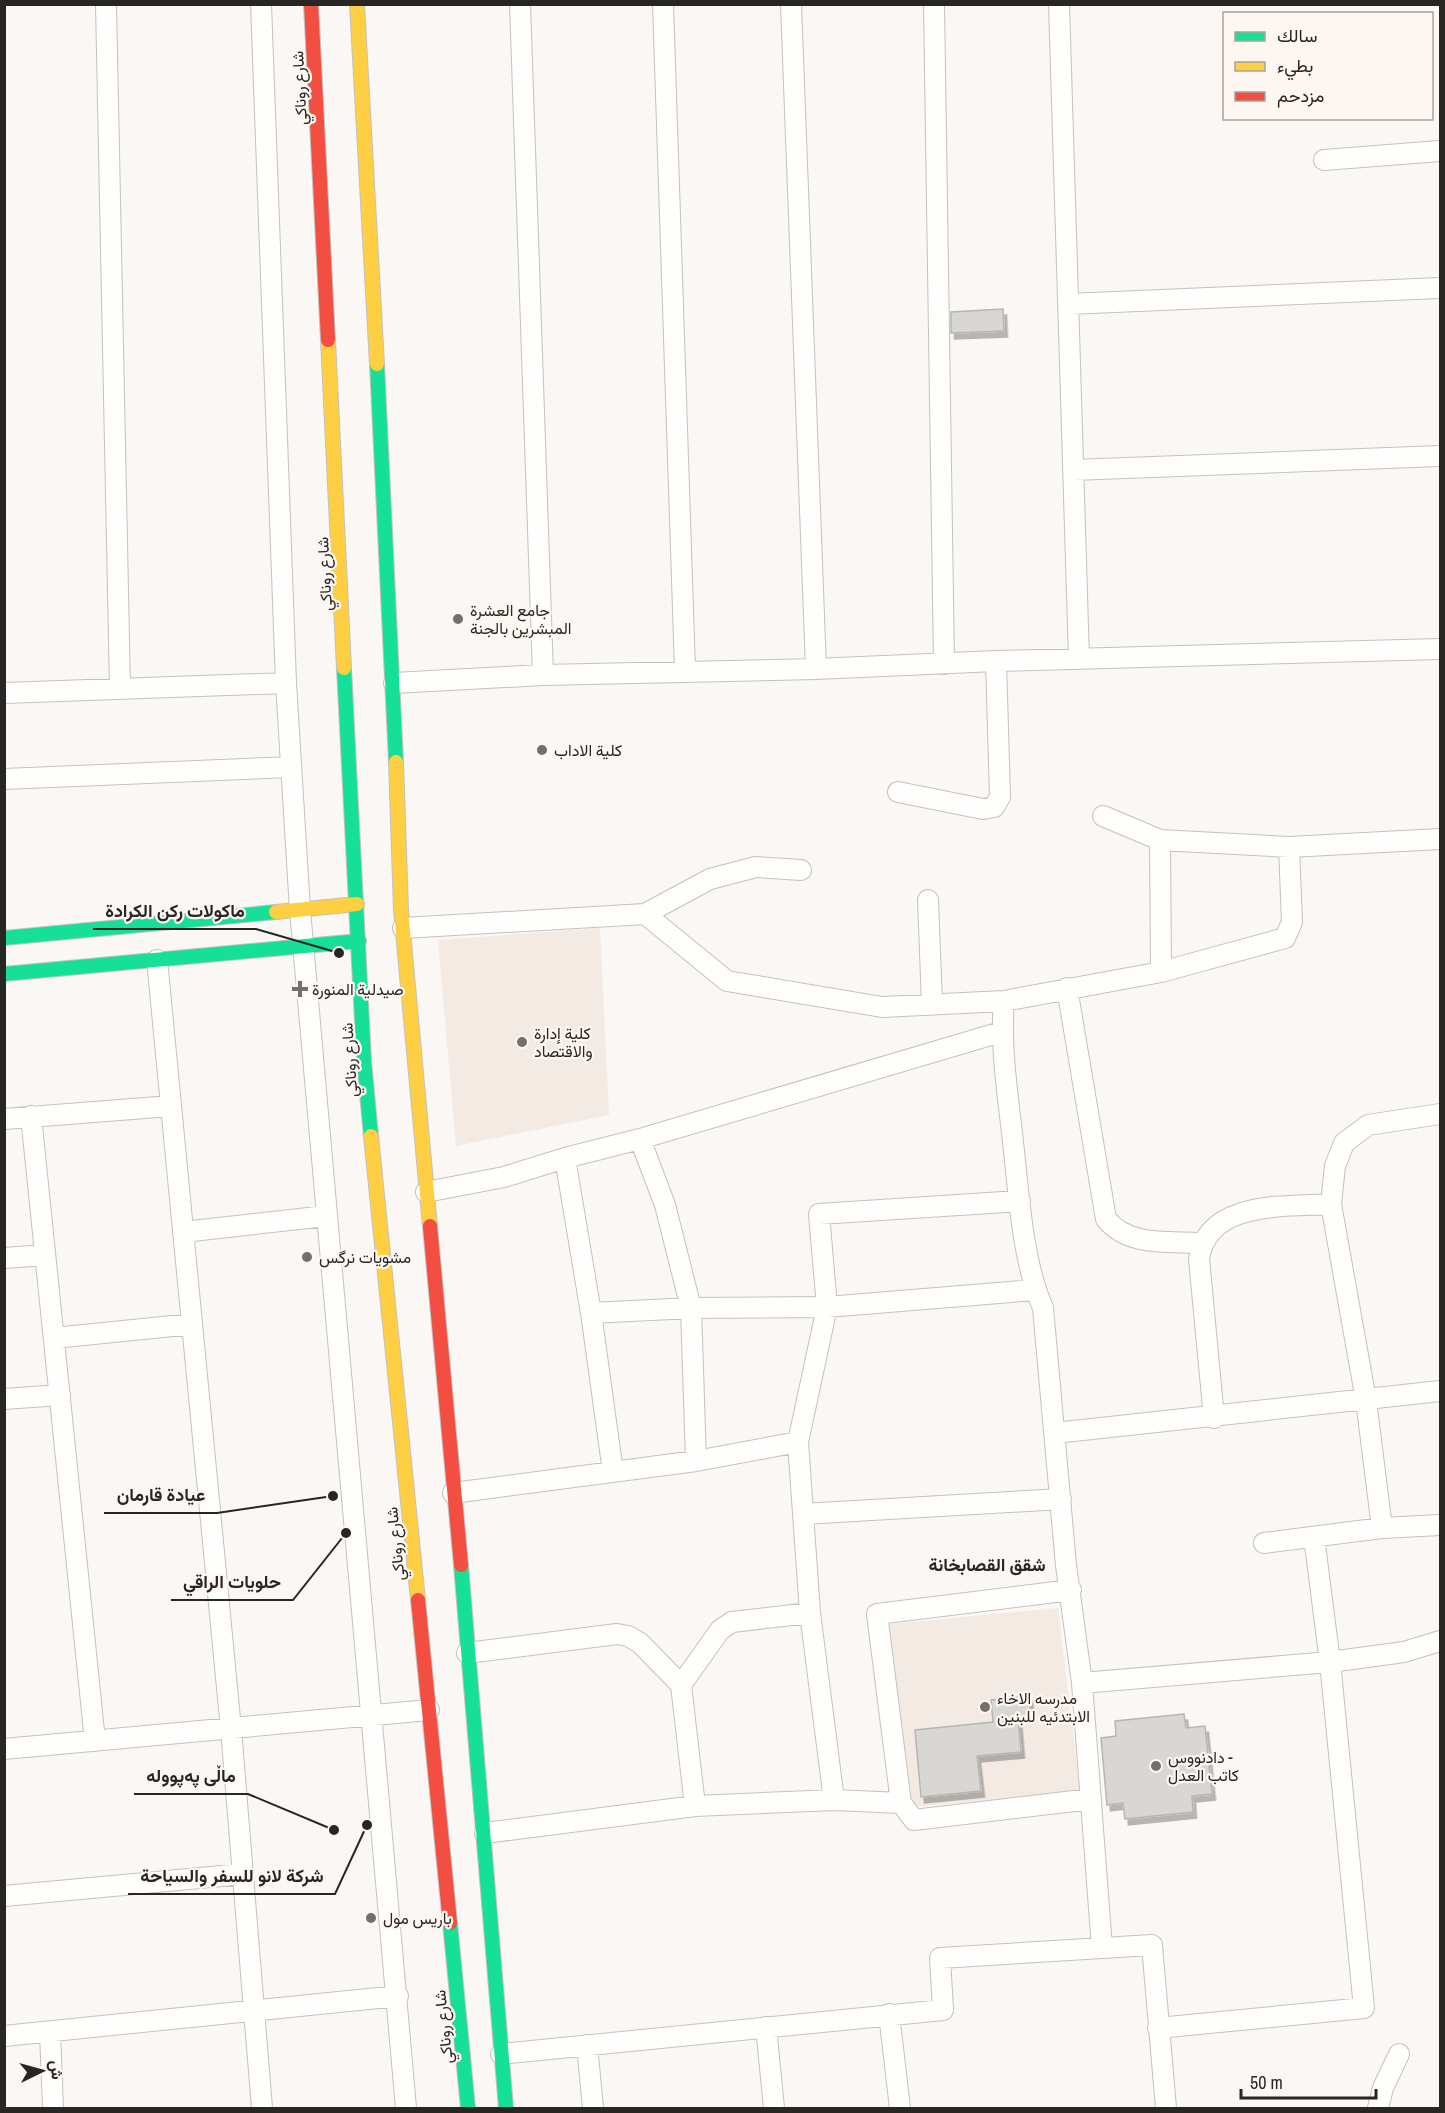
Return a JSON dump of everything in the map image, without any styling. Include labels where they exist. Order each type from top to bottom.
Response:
[{"type":"main road","name":"شارع روناكي","points":[[311,4],[343,508],[364,1061],[429,1710],[460,1983],[468,2109]]},
{"type":"main road","points":[[357,4],[378,505],[394,683],[403,928],[485,1833],[491,1980],[506,2109]]},
{"type":"main road","points":[[4,938],[357,904]]},
{"type":"main road","points":[[4,974],[359,941]]},
{"type":"street","points":[[106,4],[120,689]]},
{"type":"street","points":[[261,4],[286,683],[302,946],[370,1716],[398,1996],[406,2109]]},
{"type":"street","points":[[520,4],[543,675]]},
{"type":"street","points":[[663,4],[685,670]]},
{"type":"street","points":[[791,4],[816,669]]},
{"type":"street","points":[[934,4],[944,664]]},
{"type":"street","points":[[1059,4],[1079,659]]},
{"type":"street","points":[[1324,160],[1440,151]]},
{"type":"street","points":[[1068,304],[1440,288]]},
{"type":"street","points":[[1073,470],[1440,456]]},
{"type":"street","points":[[394,683],[685,670],[816,669],[996,661],[1440,652]]},
{"type":"street","points":[[898,792],[983,809],[994,807],[1000,796],[996,661]]},
{"type":"street","points":[[4,693],[286,683]]},
{"type":"street","points":[[4,778],[291,767]]},
{"type":"street","points":[[1103,816],[1160,840],[1289,847],[1440,839]]},
{"type":"street","points":[[1160,840],[1161,972]]},
{"type":"street","points":[[645,914],[727,981],[882,1007],[1004,1000],[1161,972],[1285,938],[1292,922],[1289,847]]},
{"type":"street","points":[[403,928],[645,914],[710,879],[756,867],[801,870]]},
{"type":"street","points":[[928,900],[932,1004]]},
{"type":"street","points":[[158,960],[231,1729],[262,2109]]},
{"type":"street","points":[[1067,988],[1106,1219],[1116,1232],[1133,1239],[1201,1243]]},
{"type":"street","points":[[1004,1000],[1001,1032],[1020,1201],[1035,1290],[1043,1308],[1061,1499],[1082,1683],[1102,1948]]},
{"type":"street","points":[[426,1192],[504,1177],[1001,1032]]},
{"type":"street","points":[[4,1119],[171,1106]]},
{"type":"street","points":[[1382,1528],[1366,1400],[1331,1204],[1335,1166],[1344,1143],[1368,1125],[1440,1114]]},
{"type":"street","points":[[31,1116],[95,1741]]},
{"type":"street","points":[[640,1139],[665,1205],[691,1308],[696,1461]]},
{"type":"street","points":[[565,1158],[591,1313],[613,1472]]},
{"type":"street","points":[[834,1800],[810,1613],[798,1442],[827,1307],[819,1214],[1020,1201]]},
{"type":"street","points":[[1214,1418],[1199,1259],[1201,1243],[1213,1226],[1250,1210],[1331,1204]]},
{"type":"street","points":[[183,1232],[326,1216]]},
{"type":"street","points":[[4,1258],[45,1254]]},
{"type":"street","points":[[591,1313],[691,1308],[827,1307],[1035,1290]]},
{"type":"street","points":[[54,1338],[192,1324]]},
{"type":"street","points":[[1055,1433],[1214,1418],[1440,1391]]},
{"type":"street","points":[[4,1399],[60,1395]]},
{"type":"street","points":[[453,1493],[696,1461],[798,1442]]},
{"type":"street","points":[[803,1514],[1061,1499]]},
{"type":"street","points":[[1264,1543],[1382,1528],[1440,1525]]},
{"type":"street","points":[[1158,2028],[1364,2008],[1330,1662],[1314,1537]]},
{"type":"street","points":[[1071,1590],[878,1614],[901,1803],[914,1820],[1091,1799]]},
{"type":"street","points":[[681,1684],[720,1630],[732,1622],[810,1613]]},
{"type":"street","points":[[467,1653],[617,1634],[628,1636],[640,1643],[681,1684],[695,1806]]},
{"type":"street","points":[[1082,1683],[1330,1662],[1404,1652],[1440,1641]]},
{"type":"street","points":[[4,1749],[429,1710]]},
{"type":"street","points":[[485,1833],[695,1806],[834,1800],[901,1803]]},
{"type":"street","points":[[4,1896],[243,1874]]},
{"type":"street","points":[[501,2054],[943,2010],[940,1958],[1152,1944],[1166,2109]]},
{"type":"street","points":[[4,2036],[398,1996]]},
{"type":"street","points":[[889,2014],[900,2109]]},
{"type":"street","points":[[766,2027],[774,2109]]},
{"type":"street","points":[[50,2032],[53,2109]]},
{"type":"street","points":[[587,2045],[593,2109]]},
{"type":"street","points":[[1378,2109],[1383,2088],[1399,2055]]},
{"type":"shaded area","points":[[600,928],[609,1115],[456,1146],[438,940]]},
{"type":"shaded area","name":"مدرسه الاخاء الابتدئيه للبنين","points":[[1058,1608],[1080,1791],[912,1807],[889,1624]]},
{"type":"building","points":[[1003,309],[1004,331],[951,333],[951,312]]},
{"type":"building","points":[[1029,1696],[1031,1716],[1018,1717],[1021,1752],[977,1756],[981,1791],[921,1797],[915,1730],[993,1722],[991,1700]]},
{"type":"building","name":"دادنووس - کاتب العدل","points":[[1184,1714],[1186,1728],[1205,1726],[1212,1794],[1192,1796],[1193,1812],[1125,1819],[1123,1803],[1107,1805],[1101,1738],[1116,1736],[1115,1721]]},
{"type":"traffic: fast","points":[[377,364],[396,762]]},
{"type":"traffic: fast","points":[[344,668],[364,1061],[371,1136]]},
{"type":"traffic: fast","points":[[4,938],[276,912]]},
{"type":"traffic: fast","points":[[4,974],[359,941]]},
{"type":"traffic: fast","points":[[461,1565],[506,2108]]},
{"type":"traffic: fast","points":[[450,1923],[468,2108]]},
{"type":"traffic: slow","points":[[357,4],[377,364]]},
{"type":"traffic: slow","points":[[328,340],[344,668]]},
{"type":"traffic: slow","points":[[396,762],[401,910],[430,1226]]},
{"type":"traffic: slow","points":[[276,912],[357,904]]},
{"type":"traffic: slow","points":[[371,1136],[418,1600]]},
{"type":"traffic: jam","points":[[311,4],[328,340]]},
{"type":"traffic: jam","points":[[430,1226],[461,1565]]},
{"type":"traffic: jam","points":[[418,1600],[450,1923]]},
{"type":"place","name":"جامع العشرة المبشرين بالجنة","points":[[458,619]]},
{"type":"place","name":"كلية الاداب","points":[[542,750]]},
{"type":"place","name":"ماكولات ركن الكرادة","points":[[339,953]]},
{"type":"place","name":"صيدلية المنورة","points":[[300,989]]},
{"type":"place","name":"كلية إدارة والاقتصاد","points":[[522,1042]]},
{"type":"place","name":"مشويات نرگس","points":[[307,1257]]},
{"type":"place","name":"عيادة قارمان","points":[[333,1496]]},
{"type":"place","name":"حلويات الراقي","points":[[346,1533]]},
{"type":"place","name":"مدرسه الاخاء الابتدئيه للبنين","points":[[985,1707]]},
{"type":"place","name":"دادنووس - کاتب العدل","points":[[1156,1766]]},
{"type":"place","name":"شركة لانو للسفر والسياحة","points":[[367,1825]]},
{"type":"place","name":"ماڵی پەپوولە","points":[[334,1830]]},
{"type":"place","name":"باريس مول","points":[[371,1918]]},
{"type":"district","name":"شقق القصابخانة","points":[[987,1565]]}]
